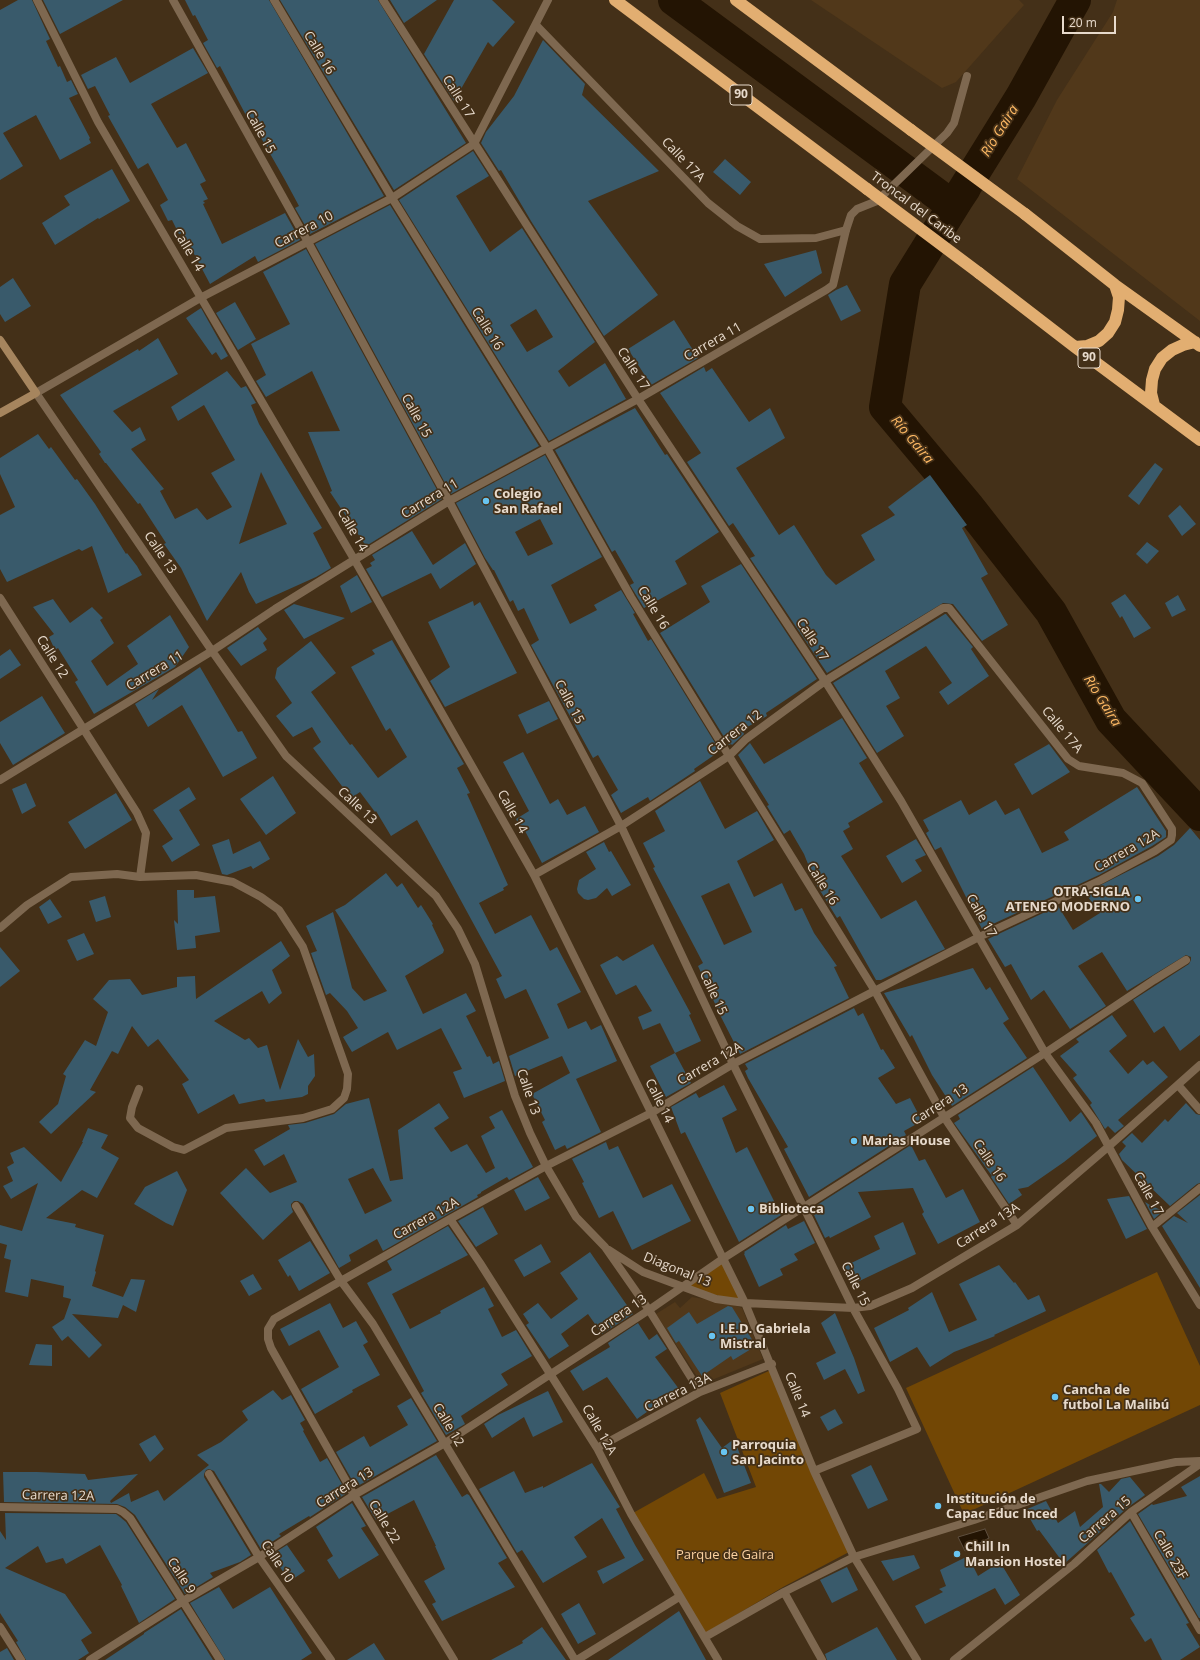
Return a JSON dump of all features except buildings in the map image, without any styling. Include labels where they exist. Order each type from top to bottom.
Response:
[{"type":"highway","name":"Troncal del Caribe","points":[[614,0],[980,273],[1075,348],[1200,440]]},
{"type":"highway","points":[[736,0],[1025,214],[1115,285],[1197,344]]},
{"type":"highway","points":[[1075,348],[1087,346],[1099,341],[1115,322],[1119,297],[1115,285]]},
{"type":"highway","points":[[1154,405],[1151,393],[1152,380],[1155,369],[1162,358],[1172,350],[1183,345],[1197,344]]},
{"type":"main road","name":"Calle 13","points":[[0,340],[36,393]]},
{"type":"main road","name":"Carrera 10","points":[[0,413],[36,393]]},
{"type":"street","name":"Calle 14","points":[[37,0],[98,122],[202,297],[354,559],[534,876],[724,1258],[772,1364],[814,1471],[854,1557],[917,1660]]},
{"type":"street","name":"Calle 15","points":[[173,0],[308,242],[449,501],[621,826],[733,1064],[853,1308],[898,1389],[917,1429],[814,1471]]},
{"type":"street","name":"Calle 16","points":[[274,0],[392,198],[547,448],[631,597],[728,756],[875,991],[944,1116],[1017,1225]]},
{"type":"street","name":"Calle 17","points":[[383,0],[638,399],[825,681],[901,801],[1045,1053],[1096,1124],[1152,1227],[1200,1305]]},
{"type":"street","name":"Carrera 10","points":[[36,393],[202,297],[392,198],[474,144],[548,0]]},
{"type":"street","name":"Calle 17A","points":[[536,25],[708,203],[737,226],[760,239],[816,238],[846,230]]},
{"type":"street","name":"Carrera 11","points":[[0,780],[212,650],[354,559],[449,501],[638,399],[833,285],[851,215],[857,209],[876,201],[947,133],[954,123],[967,76]]},
{"type":"street","name":"Calle 13","points":[[36,393],[286,756],[436,896],[454,922],[475,964],[515,1096],[530,1133],[546,1166],[576,1217],[605,1247],[649,1310],[700,1392]]},
{"type":"street","name":"Calle 12","points":[[0,598],[137,813],[146,833],[140,877]]},
{"type":"street","name":"Carrera 12","points":[[534,876],[621,826],[728,756],[746,739],[825,681],[943,608],[949,608]]},
{"type":"street","name":"Calle 17A","points":[[949,608],[953,611],[1068,759],[1079,766],[1123,773],[1142,783],[1172,829],[1172,835]]},
{"type":"street","name":"Carrera 12A","points":[[268,1329],[274,1319],[546,1166],[651,1113],[733,1064],[979,937],[1101,880],[1155,851],[1171,840],[1172,835]]},
{"type":"street","points":[[0,928],[26,905],[71,877],[117,874],[140,877],[196,874],[233,882],[261,897],[279,910],[303,947],[348,1074],[348,1089],[344,1098],[332,1109],[303,1118],[226,1128],[184,1150],[173,1147],[138,1128],[130,1118],[139,1089]]},
{"type":"street","name":"Carrera 13","points":[[90,1660],[183,1601],[259,1557],[354,1496],[445,1443],[649,1310],[724,1258],[804,1208],[944,1116],[1045,1053],[1186,960]]},
{"type":"street","name":"Carrera 13A","points":[[745,1303],[853,1308],[870,1306],[912,1288],[1017,1225],[1200,1065]]},
{"type":"street","points":[[1178,1085],[1200,1110]]},
{"type":"street","points":[[1152,1227],[1200,1188]]},
{"type":"street","name":"Calle 12","points":[[296,1206],[341,1281],[372,1324],[576,1660]]},
{"type":"street","name":"Calle 12A","points":[[450,1219],[480,1263],[597,1448],[631,1514],[718,1660]]},
{"type":"street","name":"Diagonal 13","points":[[605,1247],[643,1272],[716,1299],[745,1303]]},
{"type":"street","name":"Calle 22","points":[[268,1329],[268,1339],[271,1348],[354,1496],[454,1660]]},
{"type":"street","name":"Carrera 13A","points":[[597,1448],[700,1392],[772,1364]]},
{"type":"street","points":[[705,1637],[784,1592],[854,1557],[974,1520],[1087,1482],[1176,1462],[1200,1462]]},
{"type":"street","name":"Carrera 15","points":[[954,1660],[1074,1564],[1131,1512],[1200,1462]]},
{"type":"street","name":"Calle 10","points":[[209,1474],[259,1557],[331,1660]]},
{"type":"street","name":"Carrera 12A","points":[[0,1507],[117,1509]]},
{"type":"street","name":"Calle 9","points":[[117,1509],[130,1518],[220,1660]]},
{"type":"street","name":"Calle 23F","points":[[1131,1512],[1200,1630]]},
{"type":"street","points":[[784,1592],[822,1660]]},
{"type":"street","points":[[576,1660],[680,1597]]},
{"type":"street","points":[[0,1627],[21,1660]]},
{"type":"shaded area","points":[[811,0],[1019,0],[1024,5],[956,82],[942,88]]},
{"type":"shaded area","points":[[1117,0],[1200,0],[1200,321],[1017,179],[1057,100],[1113,12]]},
{"type":"shaded area","name":"I.E.D. Gabriela Mistral","points":[[692,1297],[729,1303],[742,1308],[763,1359],[702,1384],[656,1314],[675,1302],[680,1308]]},
{"type":"shaded area","points":[[985,1529],[989,1538],[965,1551],[958,1537]]},
{"type":"green space","points":[[724,1259],[745,1302],[682,1287]]},
{"type":"green space","name":"Cancha de futbol La Malibú","points":[[1157,1272],[1200,1366],[1200,1405],[964,1514],[906,1388]]},
{"type":"green space","name":"Parque de Gaira","points":[[771,1370],[849,1552],[783,1587],[704,1634],[633,1513],[704,1473],[717,1499],[756,1487],[720,1393]]},
{"type":"waterway","points":[[674,0],[953,206],[965,188]]},
{"type":"waterway","name":"Río Gaira","points":[[1075,0],[1021,97],[905,284],[885,407],[969,507],[1051,612],[1111,720],[1200,815]]},
{"type":"place","name":"Colegio San Rafael","points":[[486,501]]},
{"type":"place","name":"OTRA-SIGLA ATENEO MODERNO","points":[[1138,899]]},
{"type":"place","name":"Marias House","points":[[854,1141]]},
{"type":"place","name":"Biblioteca","points":[[751,1209]]},
{"type":"place","name":"I.E.D. Gabriela Mistral","points":[[712,1336]]},
{"type":"place","name":"Cancha de futbol La Malibú","points":[[1055,1397]]},
{"type":"place","name":"Parroquia San Jacinto","points":[[724,1452]]},
{"type":"place","name":"Institución de Capac Educ Inced","points":[[938,1506]]},
{"type":"place","name":"Chill In Mansion Hostel","points":[[957,1554]]}]
